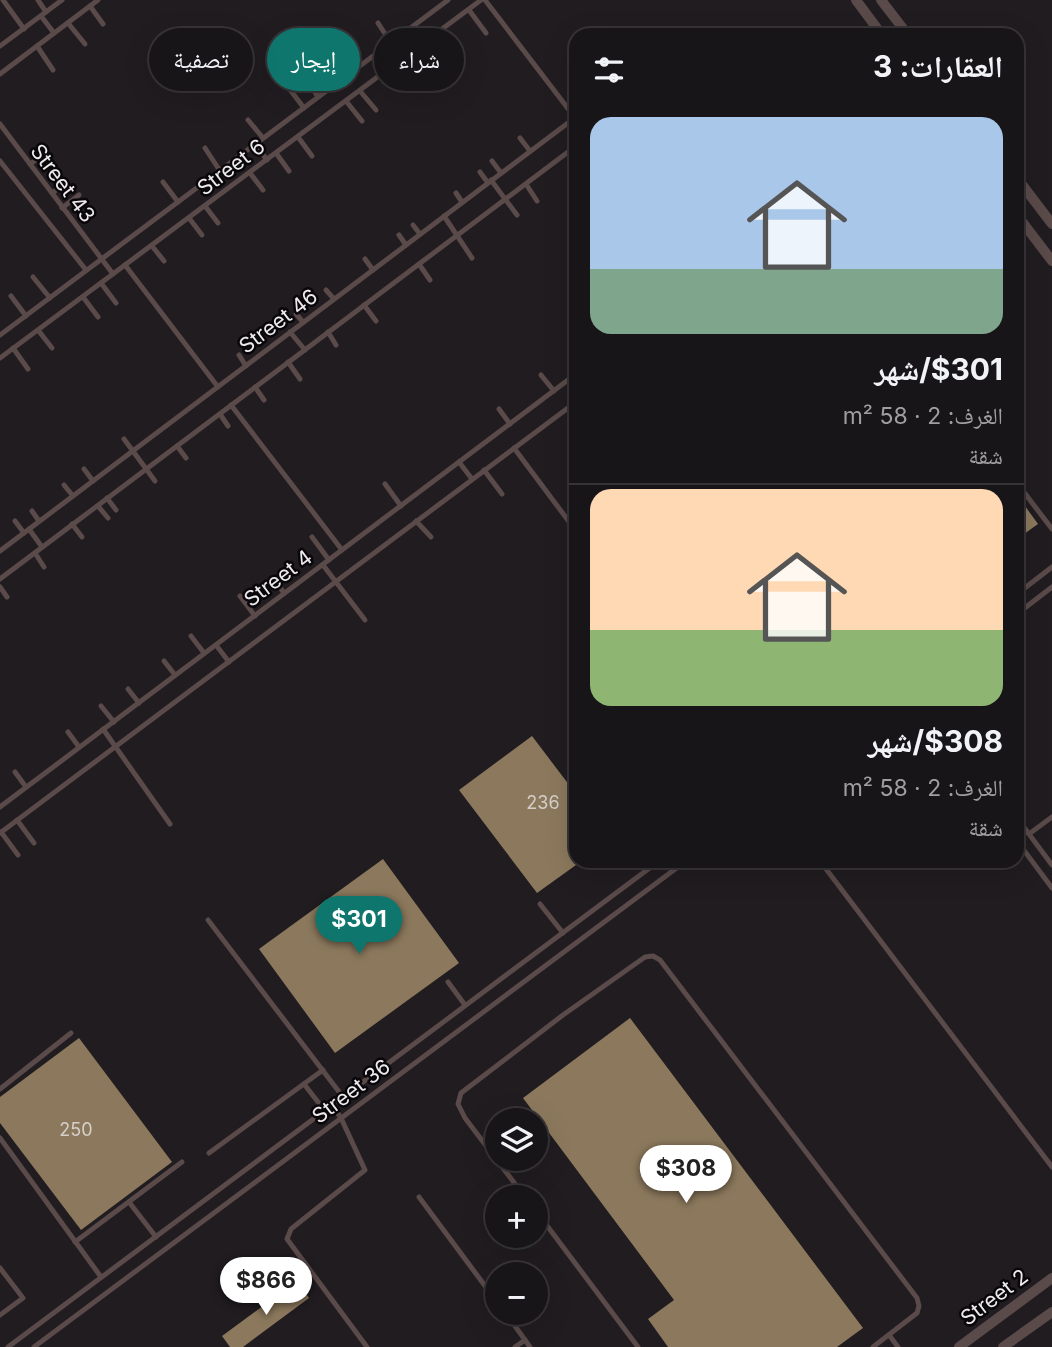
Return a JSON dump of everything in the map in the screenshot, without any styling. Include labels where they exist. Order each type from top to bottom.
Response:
[{"type":"street","points":[[856,0],[877,28]]},
{"type":"street","points":[[881,0],[903,28]]},
{"type":"street","points":[[1024,187],[1052,224]]},
{"type":"street","points":[[1024,224],[1052,261]]},
{"type":"street","name":"Street 2","points":[[960,1347],[1052,1278]]},
{"type":"street","points":[[1003,1347],[1052,1312]]},
{"type":"lane","points":[[3,0],[24,29]]},
{"type":"lane","points":[[38,0],[54,33]]},
{"type":"lane","points":[[0,46],[62,0]]},
{"type":"lane","points":[[0,74],[98,0]]},
{"type":"lane","name":"Street 6","points":[[411,28],[448,0]]},
{"type":"lane","points":[[483,0],[569,110]]},
{"type":"lane","name":"Street 6","points":[[444,28],[483,0]]},
{"type":"lane","points":[[90,6],[103,24]]},
{"type":"lane","points":[[469,10],[486,33]]},
{"type":"lane","points":[[68,23],[85,44]]},
{"type":"lane","points":[[377,23],[380,28]]},
{"type":"lane","points":[[37,46],[53,69]]},
{"type":"lane","name":"Street 6","points":[[360,90],[374,80]]},
{"type":"lane","points":[[360,90],[376,110]]},
{"type":"lane","points":[[292,91],[304,108]]},
{"type":"lane","points":[[314,91],[318,97]]},
{"type":"lane","name":"Street 6","points":[[0,335],[326,91]]},
{"type":"lane","name":"Street 6","points":[[0,358],[359,91]]},
{"type":"lane","points":[[346,101],[362,121]]},
{"type":"lane","points":[[248,120],[263,138]]},
{"type":"lane","name":"Street 46","points":[[0,550],[569,122]]},
{"type":"lane","name":"Street 43","points":[[0,124],[113,274]]},
{"type":"lane","points":[[298,137],[312,156]]},
{"type":"lane","points":[[520,138],[530,151]]},
{"type":"lane","points":[[255,144],[267,160]]},
{"type":"lane","points":[[205,148],[220,170]]},
{"type":"lane","name":"Street 46","points":[[0,579],[569,151]]},
{"type":"lane","points":[[30,164],[46,153]]},
{"type":"lane","points":[[276,153],[289,171]]},
{"type":"lane","name":"Street 43","points":[[0,161],[86,270]]},
{"type":"lane","points":[[492,161],[501,173]]},
{"type":"lane","points":[[480,172],[517,215]]},
{"type":"lane","points":[[250,173],[263,190]]},
{"type":"lane","points":[[163,182],[178,202]]},
{"type":"lane","points":[[52,193],[66,183]]},
{"type":"lane","points":[[526,184],[537,201]]},
{"type":"lane","points":[[456,193],[462,202]]},
{"type":"lane","points":[[62,208],[79,195]]},
{"type":"lane","points":[[205,206],[218,223]]},
{"type":"lane","points":[[444,216],[471,258]]},
{"type":"lane","points":[[189,218],[202,235]]},
{"type":"lane","points":[[413,225],[420,234]]},
{"type":"lane","points":[[399,235],[406,244]]},
{"type":"lane","points":[[152,246],[164,261]]},
{"type":"lane","points":[[365,259],[373,270]]},
{"type":"lane","points":[[419,264],[430,280]]},
{"type":"lane","points":[[125,265],[218,387]]},
{"type":"lane","points":[[33,277],[50,298]]},
{"type":"lane","points":[[101,283],[116,303]]},
{"type":"lane","points":[[326,290],[334,299]]},
{"type":"lane","points":[[11,296],[26,316]]},
{"type":"lane","points":[[83,296],[98,317]]},
{"type":"lane","points":[[364,305],[376,321]]},
{"type":"lane","points":[[296,314],[303,322]]},
{"type":"lane","points":[[38,330],[52,348]]},
{"type":"lane","points":[[290,332],[305,350]]},
{"type":"lane","points":[[328,332],[337,345]]},
{"type":"lane","points":[[13,348],[28,369]]},
{"type":"lane","points":[[239,355],[246,366]]},
{"type":"lane","points":[[288,362],[300,379]]},
{"type":"lane","points":[[541,375],[554,391]]},
{"type":"lane","name":"Street 4","points":[[0,807],[569,379]]},
{"type":"lane","points":[[255,387],[264,400]]},
{"type":"lane","points":[[182,401],[188,409]]},
{"type":"lane","points":[[232,405],[342,550]]},
{"type":"lane","name":"Street 4","points":[[0,832],[569,407]]},
{"type":"lane","points":[[499,409],[510,424]]},
{"type":"lane","points":[[220,414],[228,426]]},
{"type":"lane","points":[[158,420],[164,427]]},
{"type":"lane","points":[[124,439],[155,481]]},
{"type":"lane","points":[[177,446],[186,458]]},
{"type":"lane","points":[[514,448],[569,522]]},
{"type":"lane","points":[[459,462],[472,479]]},
{"type":"lane","points":[[84,469],[93,481]]},
{"type":"lane","points":[[484,470],[502,494]]},
{"type":"lane","points":[[385,484],[401,506]]},
{"type":"lane","points":[[64,485],[73,496]]},
{"type":"lane","points":[[1024,492],[1052,529]]},
{"type":"lane","points":[[107,498],[116,510]]},
{"type":"lane","points":[[97,506],[108,518]]},
{"type":"lane","points":[[32,511],[39,521]]},
{"type":"lane","points":[[15,521],[42,547]]},
{"type":"lane","points":[[416,521],[431,537]]},
{"type":"lane","points":[[72,524],[82,537]]},
{"type":"lane","points":[[312,537],[329,560]]},
{"type":"lane","points":[[35,553],[44,566]]},
{"type":"lane","points":[[323,565],[365,620]]},
{"type":"lane","points":[[1024,589],[1052,567]]},
{"type":"lane","points":[[274,579],[284,593]]},
{"type":"lane","points":[[0,587],[6,597]]},
{"type":"lane","points":[[1024,609],[1052,587]]},
{"type":"lane","points":[[240,596],[255,616]]},
{"type":"lane","points":[[191,636],[204,653]]},
{"type":"lane","points":[[216,645],[229,662]]},
{"type":"lane","points":[[164,661],[175,675]]},
{"type":"lane","points":[[128,689],[139,703]]},
{"type":"lane","points":[[101,706],[114,722]]},
{"type":"lane","points":[[103,729],[170,824]]},
{"type":"lane","points":[[68,732],[79,747]]},
{"type":"lane","points":[[15,772],[26,787]]},
{"type":"lane","points":[[1029,834],[1052,817]]},
{"type":"lane","points":[[17,820],[34,844]]},
{"type":"lane","points":[[1024,827],[1052,865]]},
{"type":"lane","points":[[0,832],[18,855]]},
{"type":"lane","points":[[1028,856],[1039,848]]},
{"type":"lane","points":[[1024,851],[1052,888]]},
{"type":"lane","name":"Street 36","points":[[34,1347],[677,868]]},
{"type":"lane","points":[[826,868],[1052,1167]]},
{"type":"lane","name":"Street 36","points":[[8,1347],[648,869]]},
{"type":"lane","points":[[540,904],[563,933]]},
{"type":"lane","points":[[208,920],[343,1097]]},
{"type":"lane","points":[[516,1185],[465,1118],[458,1104],[461,1093],[563,1015],[645,957],[653,956],[668,970],[918,1298],[917,1313],[873,1347]]},
{"type":"lane","points":[[448,982],[466,1005]]},
{"type":"lane","points":[[0,1089],[71,1033]]},
{"type":"lane","points":[[209,1153],[323,1070]]},
{"type":"lane","points":[[304,1084],[325,1111]]},
{"type":"lane","points":[[331,1105],[341,1118],[365,1170],[291,1229],[287,1239],[367,1347]]},
{"type":"lane","points":[[0,1138],[101,1278]]},
{"type":"lane","points":[[75,1242],[182,1162]]},
{"type":"lane","points":[[419,1197],[485,1286]]},
{"type":"lane","points":[[129,1202],[156,1237]]},
{"type":"lane","points":[[548,1227],[638,1347]]},
{"type":"lane","points":[[0,1268],[23,1298],[0,1315]]},
{"type":"lane","points":[[113,1268],[123,1281]]},
{"type":"lane","points":[[514,1325],[530,1347]]},
{"type":"lane","points":[[889,1335],[898,1347]]},
{"type":"lane","points":[[515,1347],[525,1340]]},
{"type":"building","points":[[1024,505],[1038,524],[1024,534]]},
{"type":"building","points":[[532,736],[569,785],[569,868],[572,868],[537,893],[459,790]]},
{"type":"building","points":[[383,859],[459,963],[335,1053],[259,949]]},
{"type":"building","points":[[630,1018],[863,1328],[837,1347],[668,1347],[648,1319],[674,1300],[548,1131],[548,1108],[530,1108],[523,1098]]},
{"type":"building","points":[[79,1038],[172,1162],[81,1230],[0,1123],[0,1097]]},
{"type":"building","points":[[297,1281],[309,1298],[243,1347],[230,1347],[222,1336]]}]
